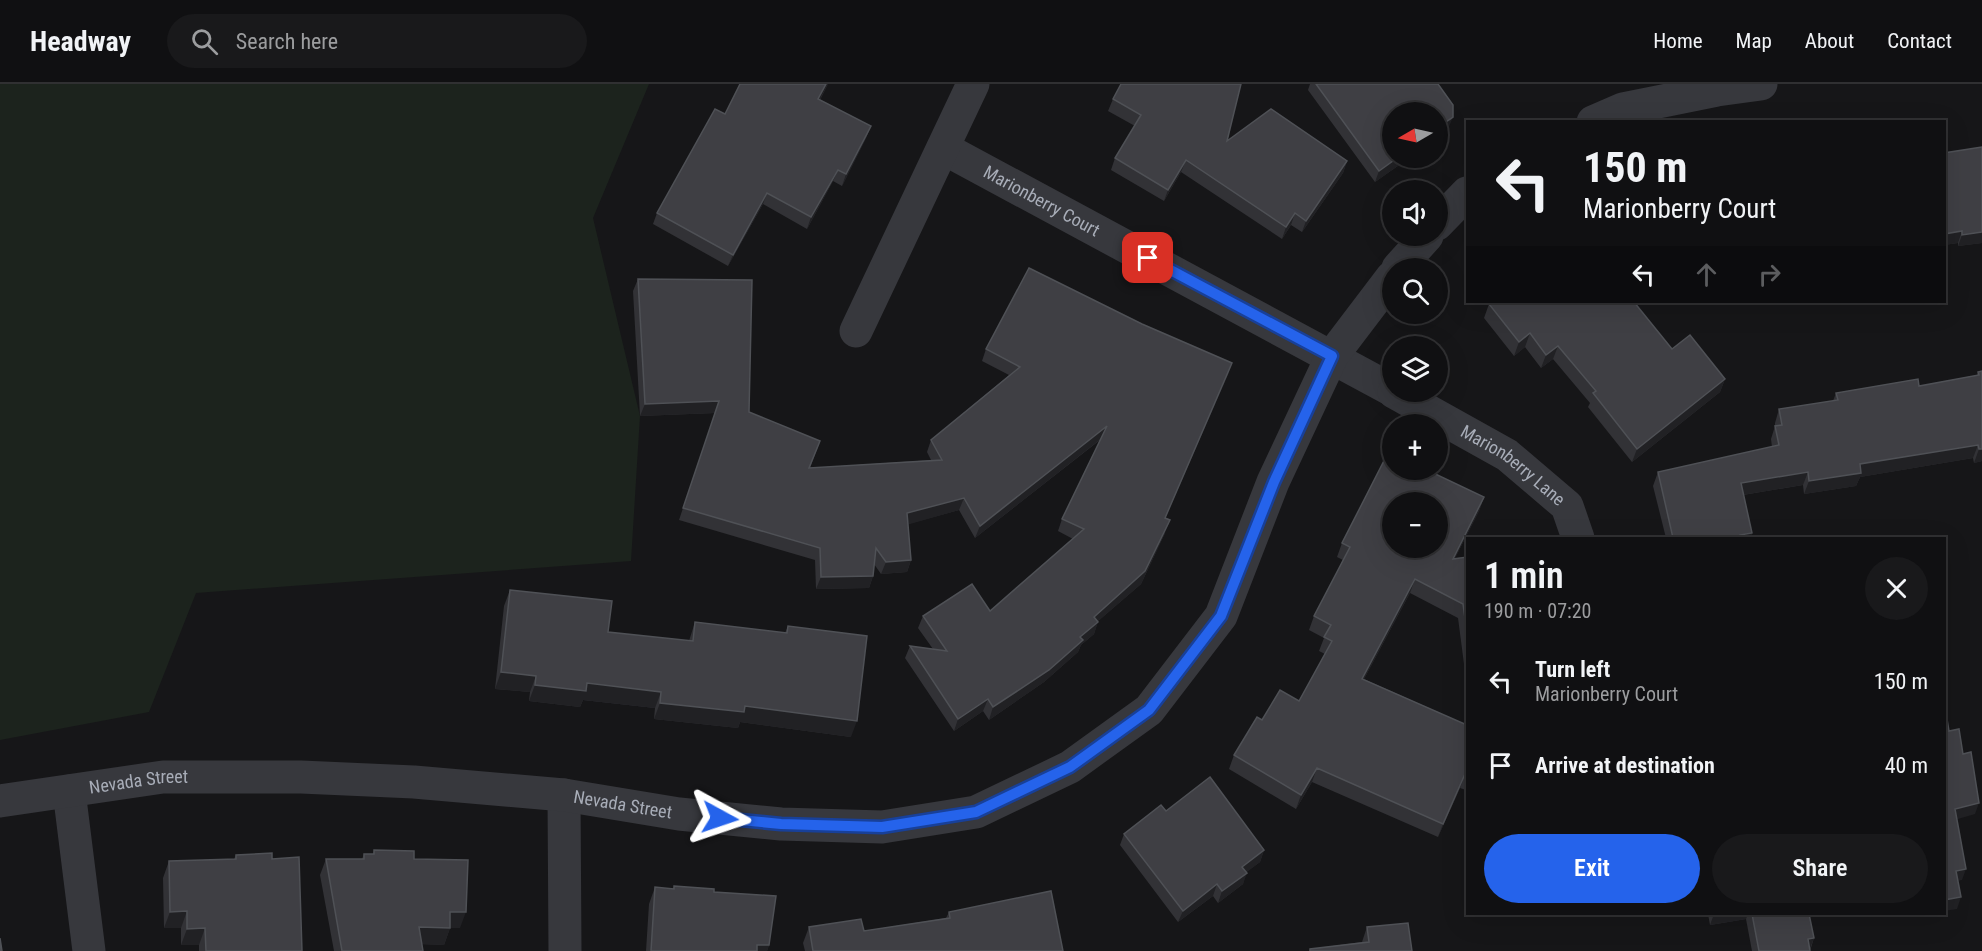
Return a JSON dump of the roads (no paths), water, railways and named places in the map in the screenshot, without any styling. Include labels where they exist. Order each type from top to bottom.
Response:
[{"type":"street","points":[[856,331],[973,84]]},
{"type":"street","points":[[1598,120],[1623,109],[1717,90],[1761,84]]},
{"type":"street","name":"Marionberry Court","points":[[943,148],[1332,356]]},
{"type":"street","points":[[1448,213],[1466,194]]},
{"type":"street","points":[[1407,258],[1418,246]]},
{"type":"street","name":"Nevada Street","points":[[0,801],[164,777],[302,777],[414,782],[564,795],[690,815],[781,824],[882,827],[976,812],[1070,767],[1149,710],[1221,616],[1274,482],[1332,356],[1382,290]]},
{"type":"street","name":"Marionberry Lane","points":[[1332,356],[1382,385]]},
{"type":"street","name":"Marionberry Lane","points":[[1413,402],[1507,455],[1567,506],[1578,537]]},
{"type":"street","points":[[69,791],[89,951]]},
{"type":"street","points":[[564,795],[565,951]]}]
